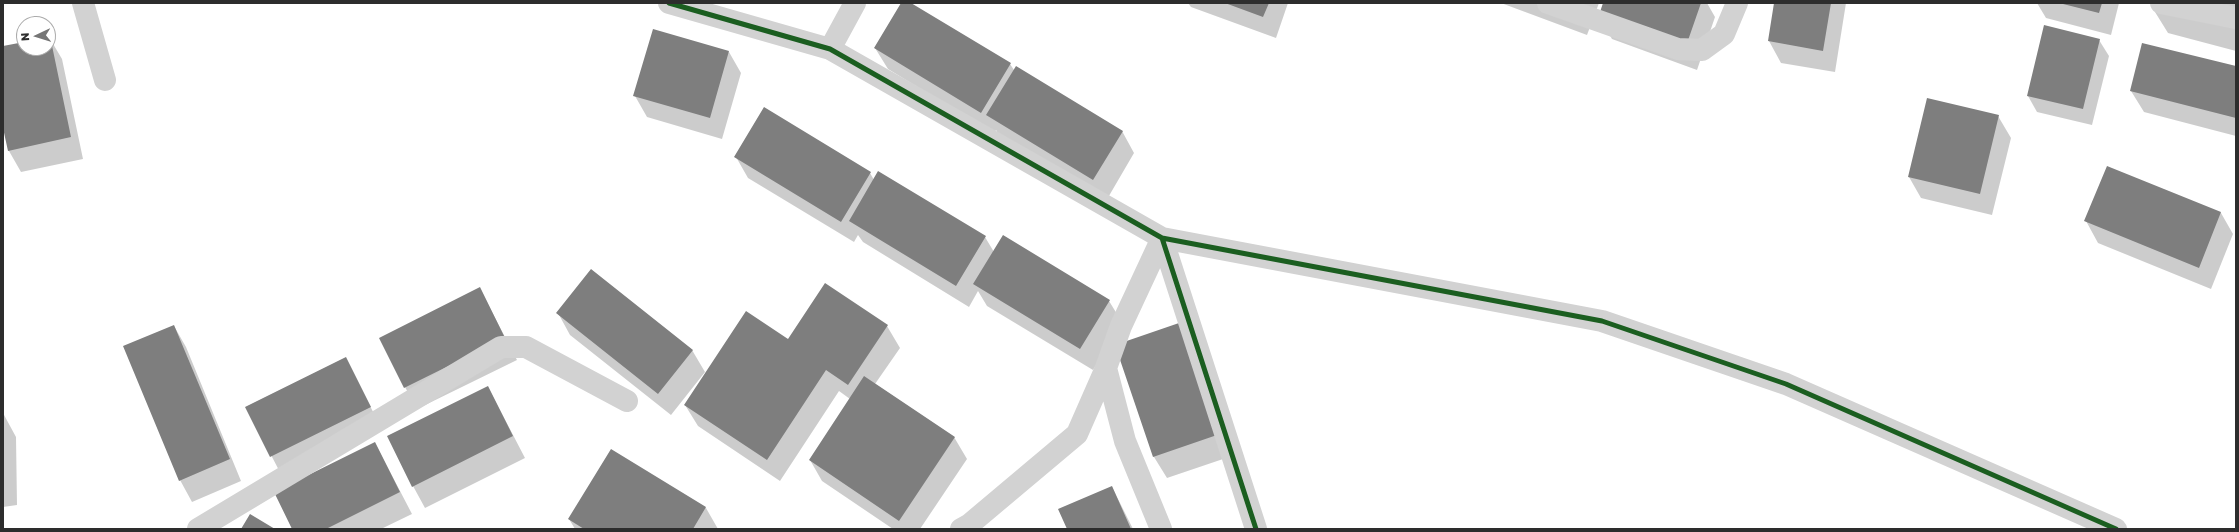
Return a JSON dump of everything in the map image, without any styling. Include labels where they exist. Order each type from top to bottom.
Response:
[{"type":"street","points":[[83,3],[105,80]]},
{"type":"street","points":[[670,3],[830,48],[1162,238],[1602,321],[1786,384],[2116,529]]},
{"type":"street","points":[[830,48],[855,3]]},
{"type":"street","points":[[1548,3],[1678,49],[1702,50],[1724,34],[1737,3]]},
{"type":"street","points":[[2161,3],[2236,18]]},
{"type":"street","points":[[961,529],[970,524],[1077,434],[1106,368],[1121,326],[1162,238]]},
{"type":"street","points":[[1162,238],[1256,529]]},
{"type":"street","points":[[198,529],[501,347],[526,347],[627,401]]},
{"type":"street","points":[[1106,368],[1125,441],[1161,529]]},
{"type":"building","points":[[901,3],[911,3],[1011,63],[981,113],[874,48]]},
{"type":"building","points":[[1225,3],[1269,3],[1263,17]]},
{"type":"building","points":[[1603,3],[1701,3],[1685,49],[1598,18]]},
{"type":"building","points":[[1774,3],[1831,3],[1823,51],[1768,41]]},
{"type":"building","points":[[2059,3],[2102,3],[2099,13]]},
{"type":"building","points":[[2044,25],[2100,39],[2083,109],[2027,96]]},
{"type":"building","points":[[653,29],[729,51],[710,118],[633,96]]},
{"type":"building","points":[[2142,43],[2236,66],[2236,118],[2130,91]]},
{"type":"building","points":[[16,44],[16,56],[54,56],[71,137],[8,151],[3,128],[3,46]]},
{"type":"building","points":[[1016,66],[1123,131],[1093,180],[986,115]]},
{"type":"building","points":[[1927,98],[1999,115],[1980,194],[1908,177]]},
{"type":"building","points":[[764,107],[871,172],[841,222],[734,157]]},
{"type":"building","points":[[2107,166],[2221,212],[2199,268],[2084,221]]},
{"type":"building","points":[[878,171],[986,236],[956,286],[849,221]]},
{"type":"building","points":[[1003,235],[1110,300],[1080,349],[973,284]]},
{"type":"building","points":[[591,269],[693,350],[658,394],[556,313]]},
{"type":"building","points":[[825,283],[888,325],[848,385],[826,370],[767,460],[684,405],[746,311],[788,339]]},
{"type":"building","points":[[480,287],[505,338],[404,388],[379,338]]},
{"type":"building","points":[[1179,323],[1217,435],[1153,457],[1115,345]]},
{"type":"building","points":[[174,325],[230,459],[179,481],[123,346]]},
{"type":"building","points":[[346,357],[371,407],[270,457],[245,407]]},
{"type":"building","points":[[864,376],[955,437],[899,521],[809,460]]},
{"type":"building","points":[[488,386],[513,436],[412,487],[387,436]]},
{"type":"building","points":[[375,442],[400,492],[326,529],[292,529],[274,492]]},
{"type":"building","points":[[611,449],[706,507],[693,529],[584,529],[568,519]]},
{"type":"building","points":[[1112,486],[1131,529],[1067,529],[1058,509]]},
{"type":"building","points":[[250,514],[275,529],[241,529]]},
{"type":"cycle path","points":[[669,3],[830,49],[1162,238],[1256,529]]},
{"type":"cycle path","points":[[1162,238],[1602,321],[1786,384],[2116,529]]}]
